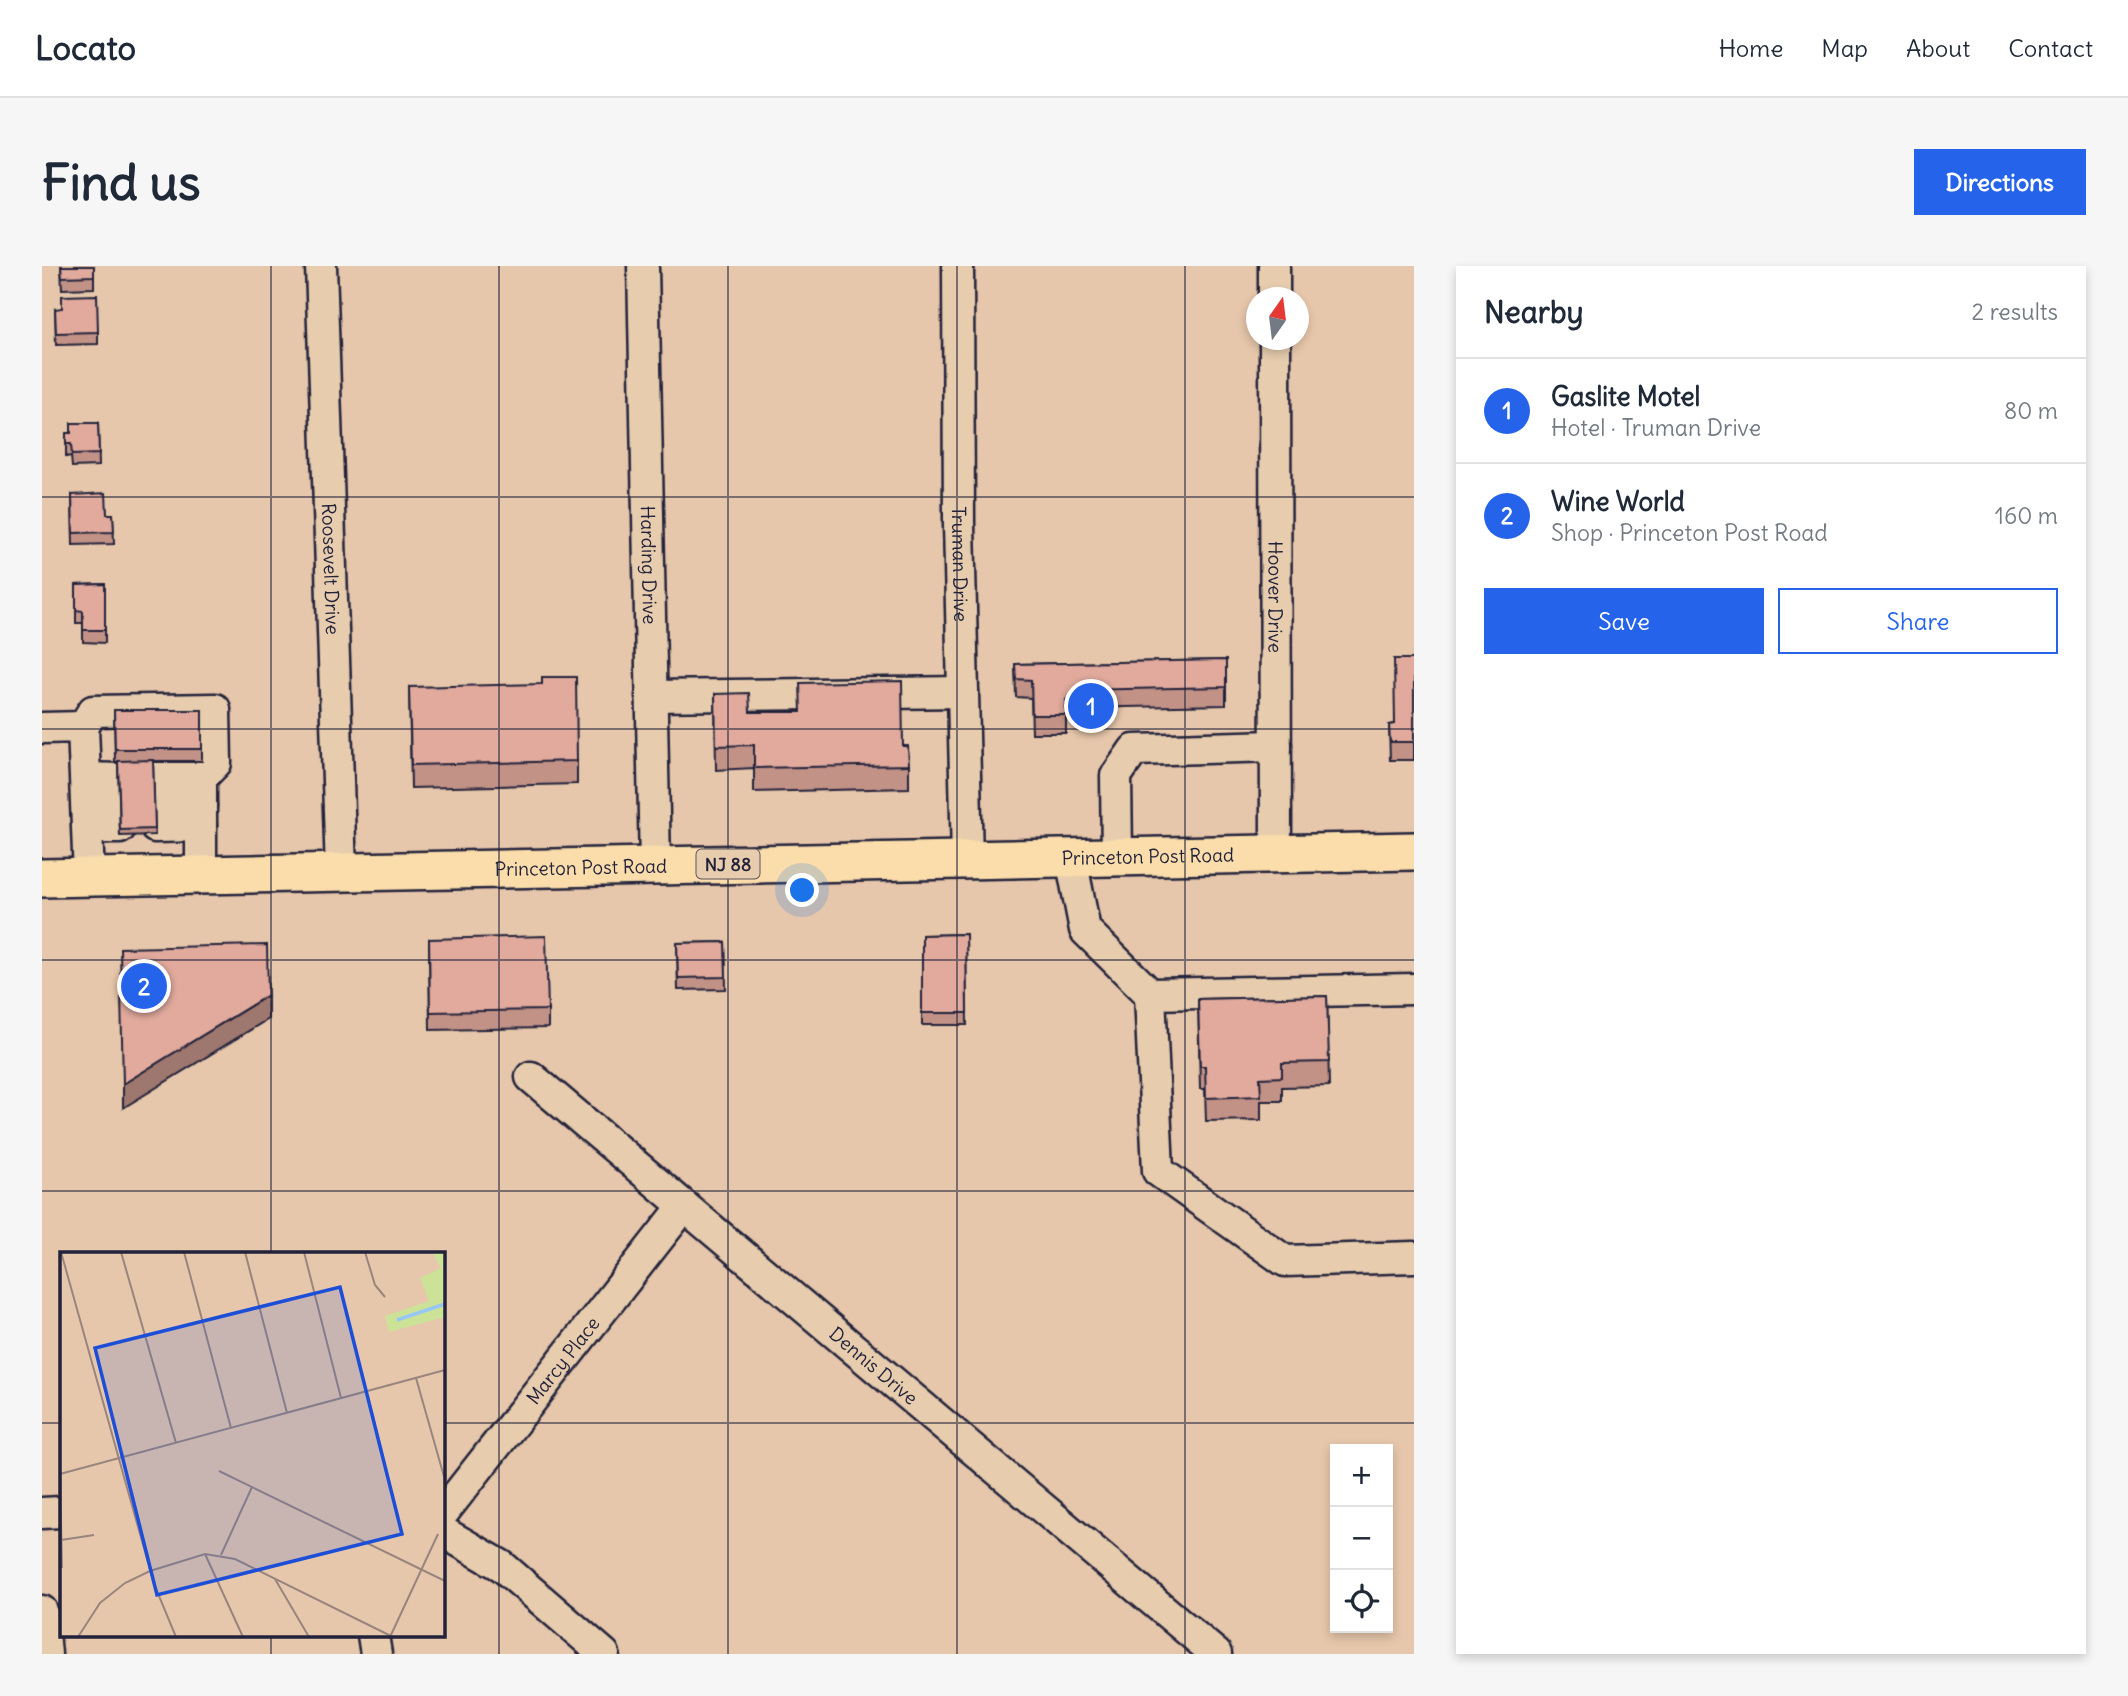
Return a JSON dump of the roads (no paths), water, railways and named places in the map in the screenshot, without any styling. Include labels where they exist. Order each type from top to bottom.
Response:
[{"type":"main road","name":"Princeton Post Road","points":[[42,878],[1414,851]]},
{"type":"street","name":"Roosevelt Drive","points":[[321,266],[341,872]]},
{"type":"street","name":"Harding Drive","points":[[643,266],[655,866]]},
{"type":"street","name":"Truman Drive","points":[[958,266],[967,860]]},
{"type":"street","points":[[1274,266],[1274,287]]},
{"type":"street","name":"Hoover Drive","points":[[1275,350],[1276,853]]},
{"type":"street","points":[[651,696],[963,692]]},
{"type":"street","points":[[89,878],[83,727],[93,711],[215,709],[216,763],[201,803],[201,874]]},
{"type":"street","points":[[42,727],[83,727]]},
{"type":"street","points":[[1116,857],[1116,776],[1133,750],[1276,746]]},
{"type":"street","points":[[201,803],[154,804],[201,803]]},
{"type":"street","points":[[87,804],[119,804],[87,804]]},
{"type":"street","points":[[1071,858],[1085,930],[1150,994],[1158,1171],[1285,1261],[1414,1257]]},
{"type":"street","points":[[1150,994],[1414,989]]},
{"type":"street","name":"Dennis Drive","points":[[531,1077],[1216,1654]]},
{"type":"street","name":"Marcy Place","points":[[444,1512],[684,1206]]},
{"type":"street","points":[[42,1513],[60,1513]]},
{"type":"street","points":[[444,1533],[502,1566],[604,1654]]},
{"type":"street","points":[[42,1611],[46,1654]]},
{"type":"street","points":[[373,1636],[376,1654]]},
{"type":"place","name":"Gaslite Motel","points":[[1091,706]]},
{"type":"place","name":"Wine World","points":[[144,986]]}]
